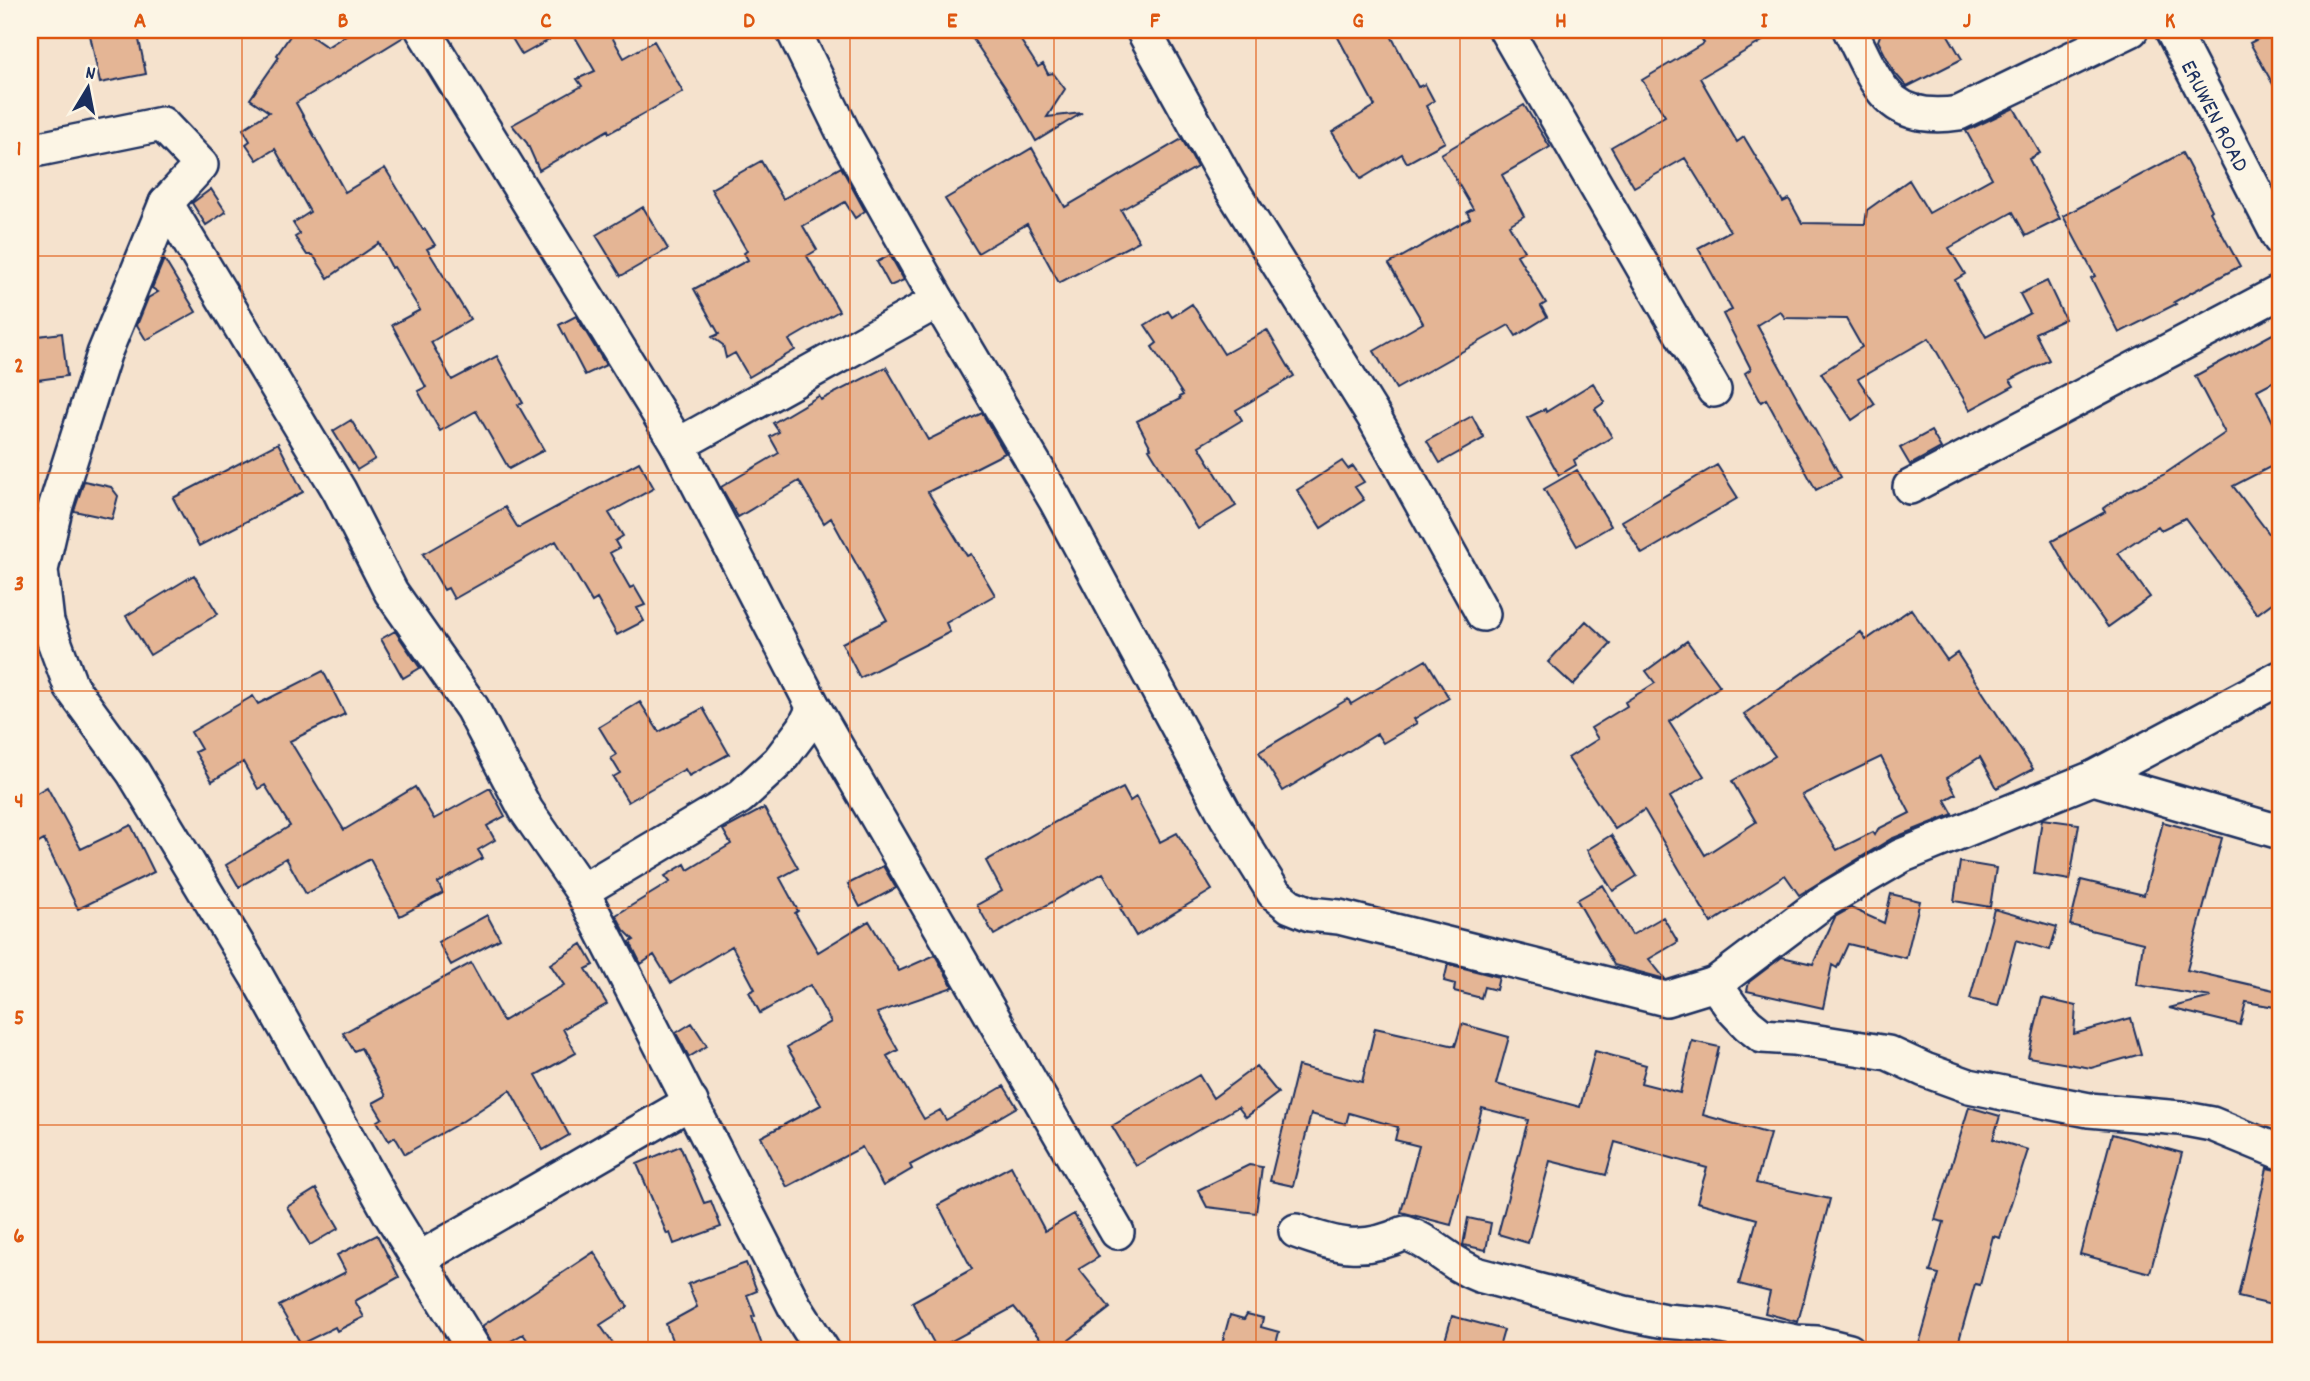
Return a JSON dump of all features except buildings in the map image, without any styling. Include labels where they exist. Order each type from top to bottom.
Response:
[{"type":"street","points":[[423,30],[678,445],[814,708],[1117,1232]]},
{"type":"street","points":[[793,30],[845,136],[938,301],[1055,499],[1226,816],[1274,893],[1290,906],[1310,914],[1339,917],[1666,999],[1715,984],[1826,900],[1901,856],[2093,778],[2280,678]]},
{"type":"street","points":[[1143,30],[1228,183],[1374,417],[1483,614]]},
{"type":"street","points":[[1506,30],[1714,390]]},
{"type":"street","points":[[1850,30],[1886,95],[1900,107],[1917,115],[1936,117],[1959,113],[2131,30]]},
{"type":"street","name":"ERUWEN ROAD","points":[[2172,30],[2280,239]]},
{"type":"street","points":[[30,151],[162,124],[201,165],[166,203],[43,507],[36,579],[47,622],[71,687],[147,795],[257,977],[382,1199],[475,1351]]},
{"type":"street","points":[[166,203],[340,490],[391,592],[472,708],[526,810],[582,891],[796,1307],[823,1351]]},
{"type":"street","points":[[1910,487],[2280,292]]},
{"type":"street","points":[[678,445],[938,301]]},
{"type":"street","points":[[582,891],[740,797],[779,761],[804,728],[814,708]]},
{"type":"street","points":[[2093,778],[2280,832]]},
{"type":"street","points":[[1715,984],[1732,1008],[1762,1036],[1793,1038],[1888,1053],[1969,1086],[2089,1110],[2180,1118],[2212,1124],[2280,1152]]},
{"type":"street","points":[[419,1259],[691,1102]]},
{"type":"street","points":[[1296,1231],[1335,1245],[1356,1246],[1391,1240],[1405,1233],[1423,1239],[1435,1251],[1479,1275],[1624,1313],[1665,1321],[1713,1325],[1784,1347],[1817,1343],[1849,1351]]}]
